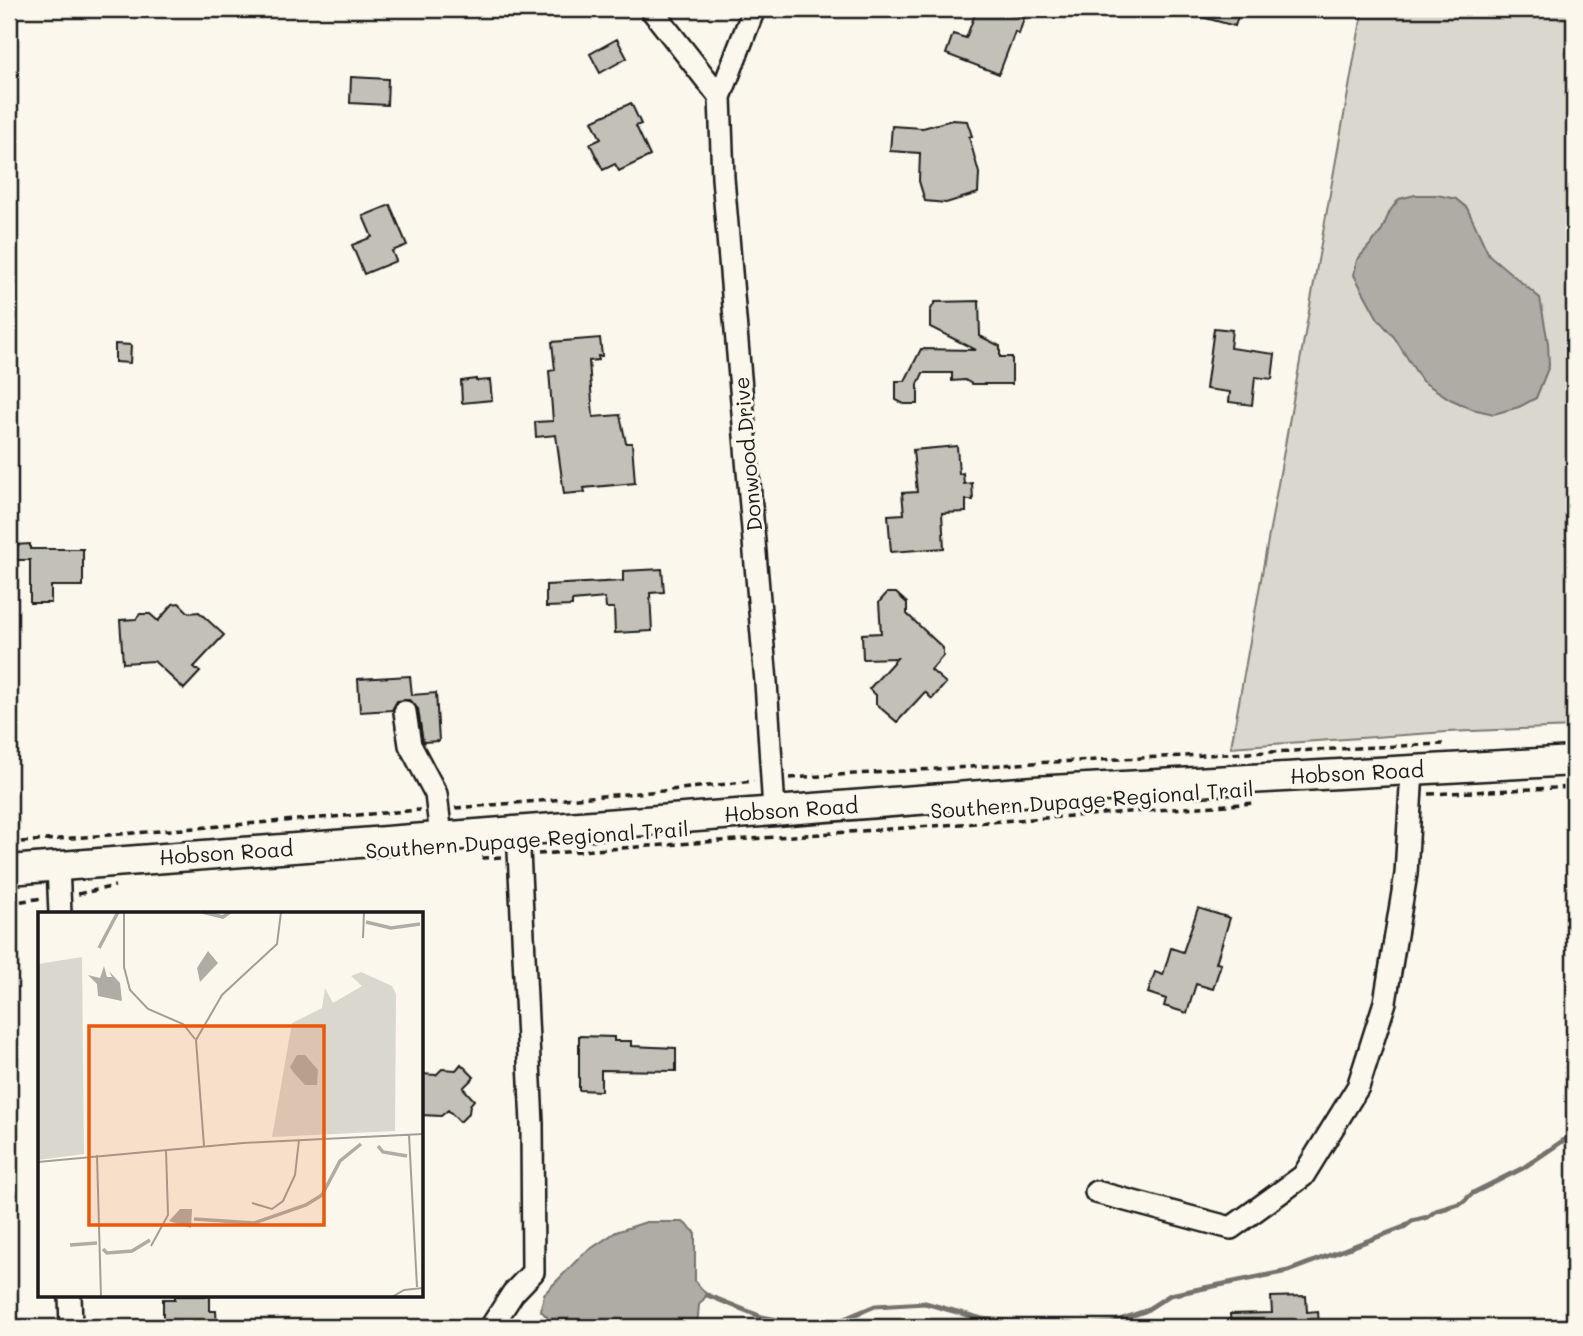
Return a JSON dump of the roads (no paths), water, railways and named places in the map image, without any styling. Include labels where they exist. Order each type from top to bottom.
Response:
[{"type":"main road","name":"Hobson Road","points":[[9,870],[441,822],[519,842],[774,810],[1048,790],[1417,782],[1574,761]]},
{"type":"street","points":[[652,9],[720,97]]},
{"type":"street","points":[[720,97],[754,9]]},
{"type":"street","name":"Donwood Drive","points":[[720,97],[723,178],[765,669],[774,810]]},
{"type":"street","points":[[405,712],[410,745],[431,782],[441,822]]},
{"type":"street","points":[[1096,1192],[1231,1228],[1303,1176],[1358,1087],[1385,1002],[1406,874],[1417,782]]},
{"type":"street","points":[[491,1327],[513,1293],[533,1272],[535,1210],[519,842]]},
{"type":"street","points":[[58,865],[60,912]]},
{"type":"street","points":[[70,1298],[71,1327]]},
{"type":"waterway","points":[[707,1295],[762,1317],[793,1323],[837,1322],[875,1306],[925,1303],[982,1319],[1058,1327],[1111,1323],[1145,1311],[1170,1295],[1288,1271],[1462,1203],[1473,1193],[1523,1168],[1570,1136],[1574,1128]]}]
